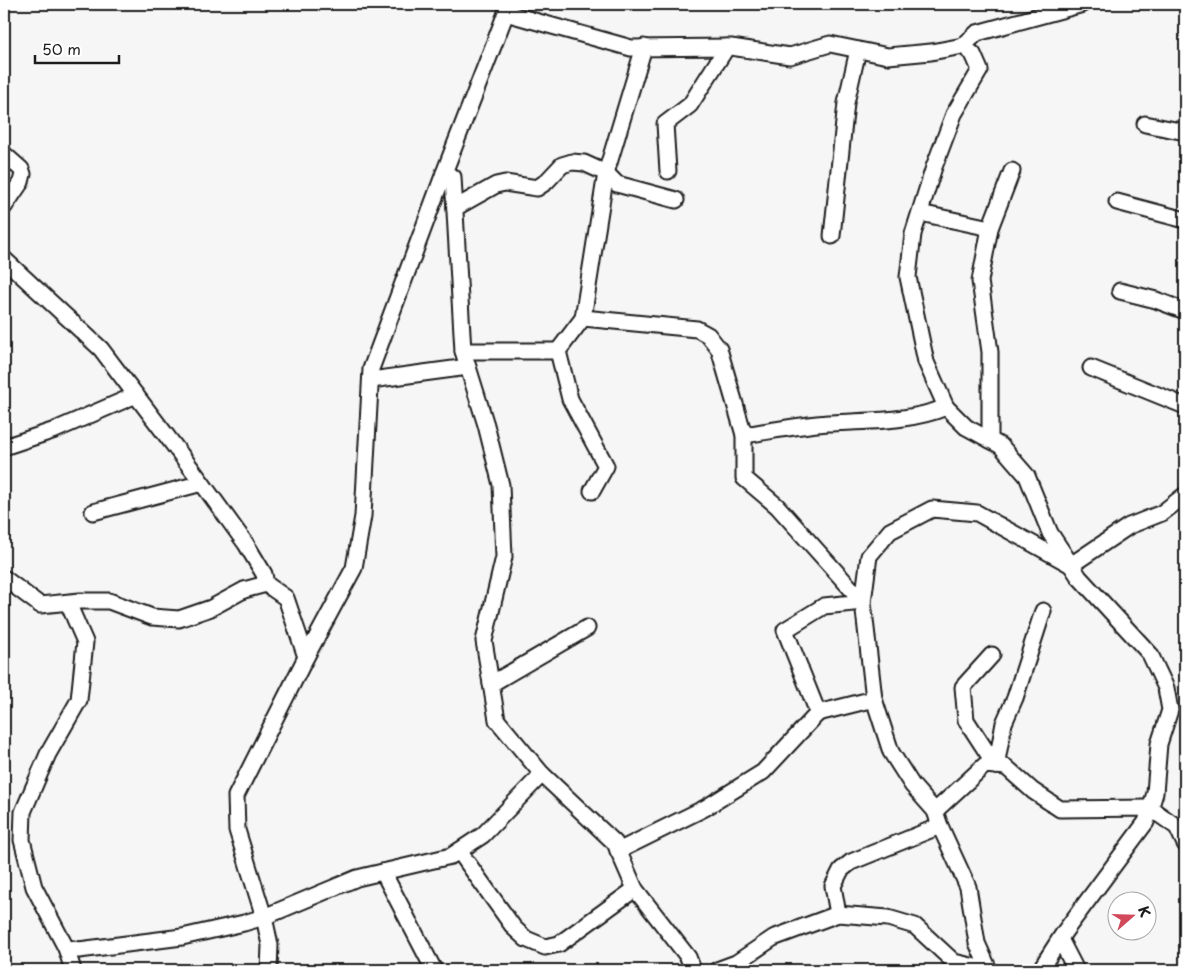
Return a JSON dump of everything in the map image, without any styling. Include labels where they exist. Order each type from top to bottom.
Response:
[{"type":"street","points":[[269,970],[270,944],[237,830],[236,796],[306,657],[354,568],[363,516],[371,369],[507,8],[632,48],[727,47],[790,56],[830,44],[888,56],[931,52],[963,46],[977,33],[1083,4]]},
{"type":"street","points":[[963,46],[973,54],[980,70],[954,114],[913,234],[908,277],[926,362],[946,408],[966,426],[1001,446],[1027,476],[1050,533],[1079,577],[1150,654],[1166,688],[1170,710],[1159,744],[1155,793],[1146,822],[1040,970]]},
{"type":"street","points":[[668,171],[665,124],[690,105],[727,47]]},
{"type":"street","points":[[558,351],[583,318],[606,173],[644,48]]},
{"type":"street","points":[[832,236],[846,103],[858,50]]},
{"type":"street","points":[[1145,124],[1185,132]]},
{"type":"street","points":[[4,154],[21,169],[23,174],[21,182],[4,207]]},
{"type":"street","points":[[455,208],[496,185],[505,183],[537,188],[546,182],[562,165],[572,162],[584,164],[606,173],[617,184],[676,200]]},
{"type":"street","points":[[990,440],[990,352],[980,281],[990,228],[1012,171]]},
{"type":"street","points":[[444,173],[454,178],[463,351],[486,425],[501,485],[504,557],[484,641],[497,720],[542,774],[615,843],[635,890],[688,957],[693,970]]},
{"type":"street","points":[[1117,202],[1185,220]]},
{"type":"street","points":[[920,213],[990,228]]},
{"type":"street","points":[[4,259],[101,349],[136,395],[246,544],[264,574],[266,584],[286,598],[306,657]]},
{"type":"street","points":[[1120,291],[1156,300],[1185,311]]},
{"type":"street","points":[[583,318],[697,329],[708,335],[719,349],[744,435],[744,478],[777,506],[863,602]]},
{"type":"street","points":[[463,351],[558,351]]},
{"type":"street","points":[[558,351],[570,399],[606,466],[592,491]]},
{"type":"street","points":[[371,380],[468,367]]},
{"type":"street","points":[[1091,368],[1185,406]]},
{"type":"street","points":[[4,447],[55,430],[136,395]]},
{"type":"street","points":[[744,435],[826,424],[920,416],[946,408]]},
{"type":"street","points":[[93,512],[202,483]]},
{"type":"street","points":[[1071,565],[1129,526],[1162,512],[1185,495]]},
{"type":"street","points":[[988,970],[978,943],[968,887],[935,811],[912,785],[891,752],[874,699],[863,602],[869,556],[890,531],[932,509],[977,513],[1071,565]]},
{"type":"street","points":[[4,578],[40,606],[109,601],[152,617],[179,620],[211,608],[244,590],[266,584]]},
{"type":"street","points":[[818,713],[785,630],[824,606],[863,602]]},
{"type":"street","points":[[68,603],[84,642],[79,700],[48,754],[23,812],[22,840],[34,887],[66,948],[73,970]]},
{"type":"street","points":[[996,766],[1004,723],[1015,698],[1043,611]]},
{"type":"street","points":[[491,684],[588,628]]},
{"type":"street","points":[[992,655],[963,687],[966,720],[996,766]]},
{"type":"street","points":[[618,851],[705,808],[763,772],[818,713],[874,699]]},
{"type":"street","points":[[935,811],[985,765],[1006,767],[1033,791],[1060,809],[1150,808],[1177,827],[1185,844]]},
{"type":"street","points":[[66,948],[79,950],[182,937],[244,923],[264,918],[357,878],[451,856],[483,834],[542,774]]},
{"type":"street","points":[[838,914],[833,886],[841,870],[851,862],[940,826]]},
{"type":"street","points":[[459,851],[514,928],[526,939],[545,947],[560,944],[635,890]]},
{"type":"street","points":[[383,872],[434,970]]},
{"type":"street","points":[[717,970],[736,962],[773,938],[838,914],[888,918],[916,926],[954,962],[988,970]]},
{"type":"street","points":[[1060,940],[1076,970]]}]
